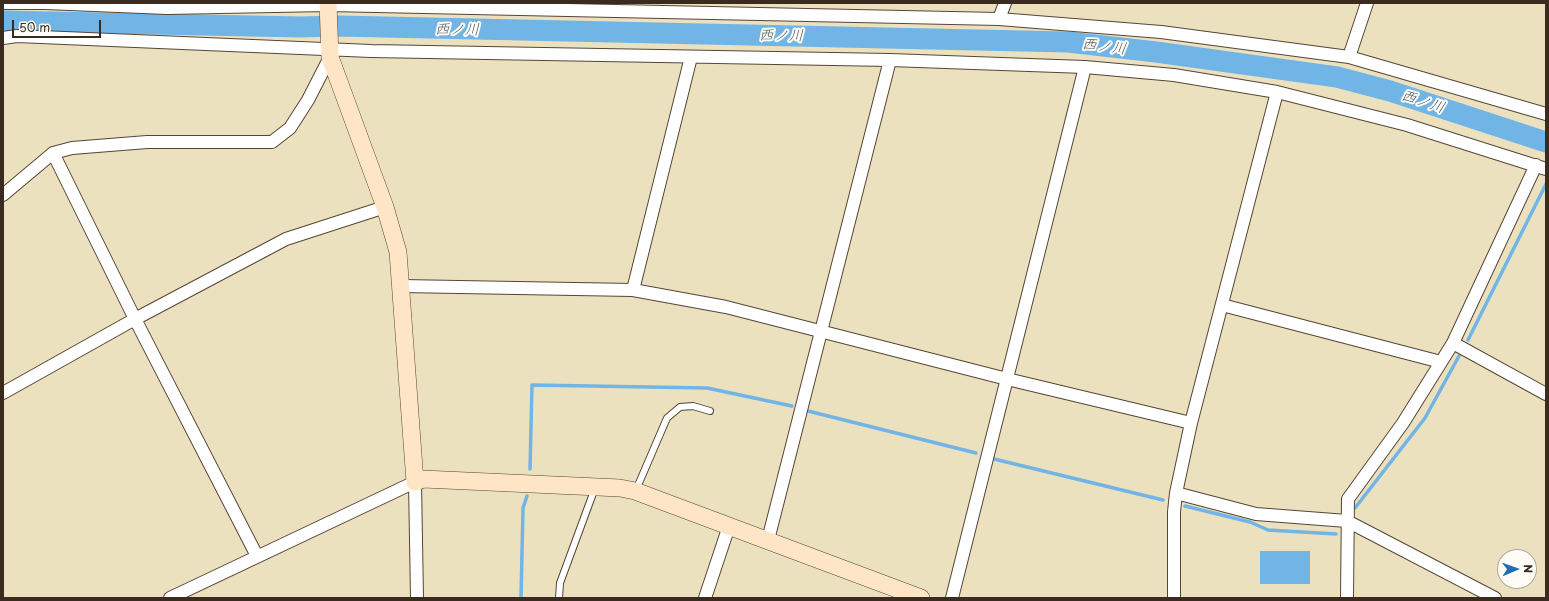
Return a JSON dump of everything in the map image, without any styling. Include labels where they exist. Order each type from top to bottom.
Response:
[{"type":"street","points":[[3,3],[46,3],[167,8],[328,7],[999,19],[1161,32],[1349,57],[1546,114]]},
{"type":"street","points":[[999,19],[1005,3]]},
{"type":"street","points":[[1349,57],[1367,3]]},
{"type":"street","points":[[328,7],[330,49],[385,207],[398,252],[415,482],[417,598]]},
{"type":"street","points":[[3,38],[17,36],[330,49],[890,60],[1085,67],[1174,75],[1277,92],[1407,125],[1541,167],[1453,342],[1404,424],[1348,499],[1347,598]]},
{"type":"street","points":[[3,195],[53,153],[72,148],[147,142],[272,142],[290,128],[308,100],[330,49]]},
{"type":"street","points":[[633,290],[691,57]]},
{"type":"street","points":[[768,540],[890,60]]},
{"type":"street","points":[[952,598],[1085,67]]},
{"type":"street","points":[[1174,598],[1174,512],[1176,493],[1191,423],[1277,92]]},
{"type":"street","points":[[53,153],[135,319],[257,556]]},
{"type":"street","points":[[3,393],[135,319],[286,239],[385,207]]},
{"type":"street","points":[[401,286],[633,290],[726,307],[1007,379],[1191,423]]},
{"type":"street","points":[[1222,305],[1441,362]]},
{"type":"street","points":[[1453,342],[1546,394]]},
{"type":"street","points":[[170,598],[423,479],[620,488],[635,491],[921,598]]},
{"type":"street","points":[[1176,493],[1256,514],[1347,521],[1495,598]]},
{"type":"street","points":[[705,598],[729,526]]},
{"type":"lane","points":[[635,491],[667,418],[680,407],[693,406],[710,412]]},
{"type":"lane","points":[[559,598],[560,583],[595,488]]},
{"type":"water","points":[[1260,551],[1310,551],[1310,584],[1260,584]]},
{"type":"waterway","name":"西ノ川","points":[[3,21],[300,27],[339,26],[1068,42],[1156,52],[1337,77],[1390,91],[1546,142]]},
{"type":"waterway","points":[[1468,340],[1546,184]]},
{"type":"waterway","points":[[1355,508],[1425,418],[1459,356]]},
{"type":"waterway","points":[[530,469],[532,385],[707,388],[792,406]]},
{"type":"waterway","points":[[808,411],[976,453]]},
{"type":"waterway","points":[[994,459],[1163,500]]},
{"type":"waterway","points":[[521,598],[523,508],[527,496]]},
{"type":"waterway","points":[[1185,506],[1250,522],[1268,530],[1336,534]]}]
